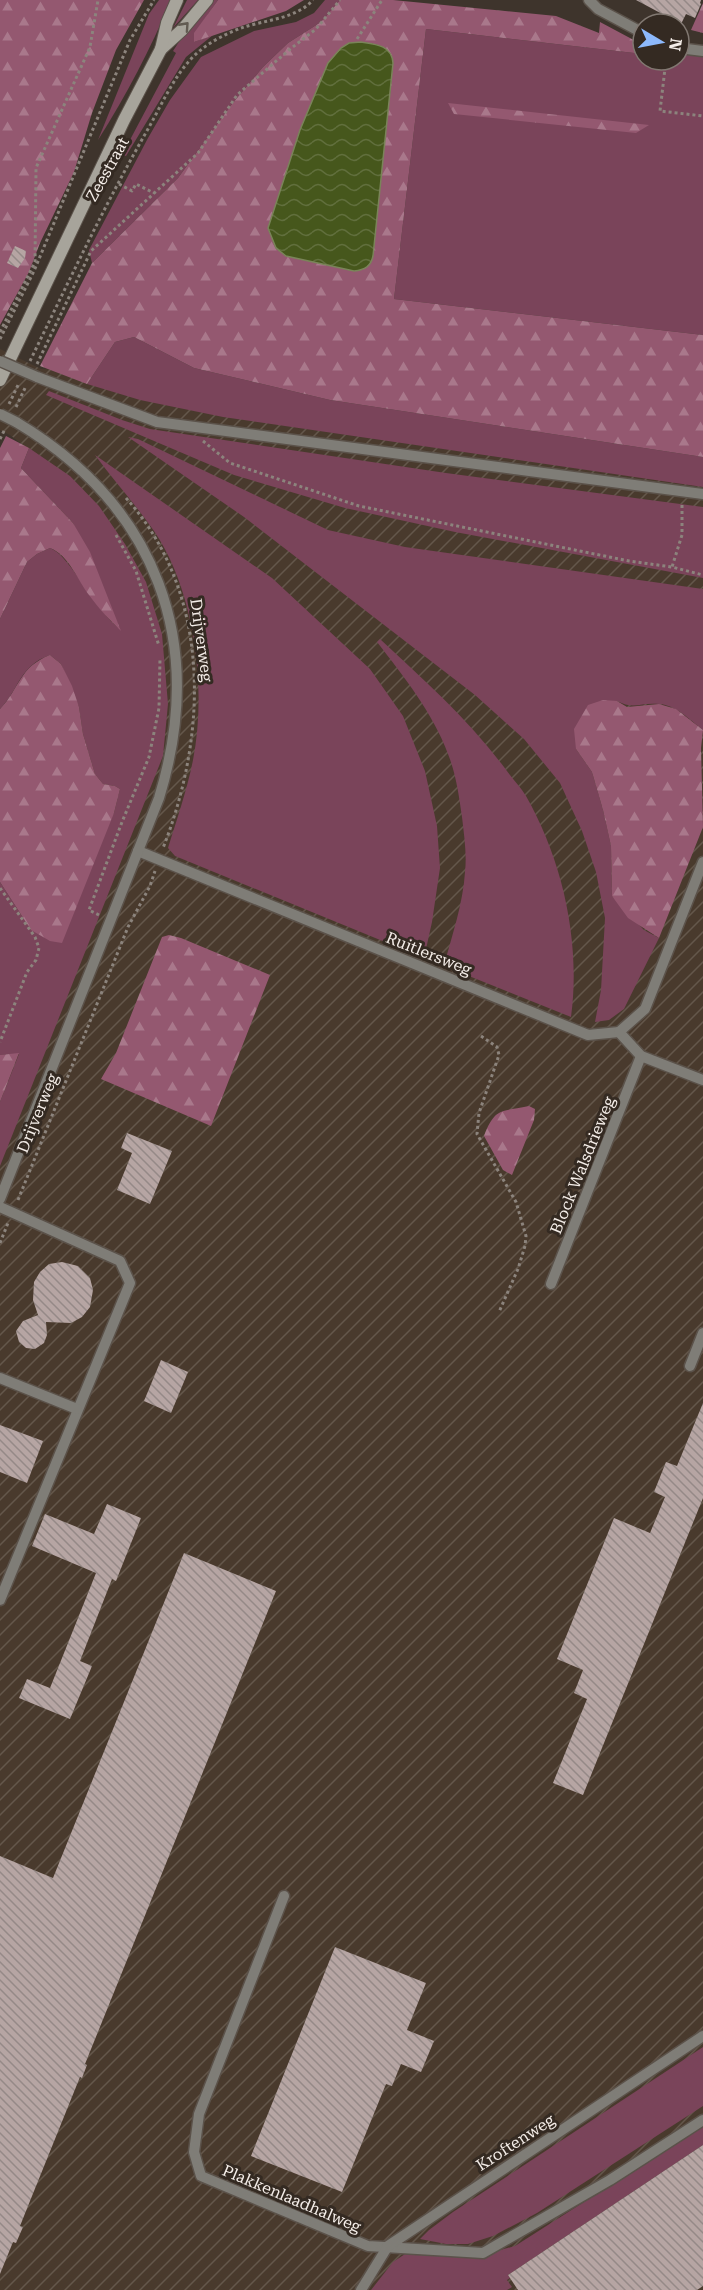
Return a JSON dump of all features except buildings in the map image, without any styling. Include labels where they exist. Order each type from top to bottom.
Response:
[{"type":"main road","name":"Zeestraat","points":[[0,380],[124,120],[161,49],[167,23],[177,0]]},
{"type":"main road","name":"Zeestraat","points":[[161,49],[182,30],[207,0]]},
{"type":"lane","points":[[589,0],[598,9],[631,27]]},
{"type":"lane","points":[[0,361],[33,377],[158,422],[703,494]]},
{"type":"lane","name":"Drijverweg","points":[[0,1199],[138,851],[166,773],[176,722],[177,674],[168,615],[149,560],[134,531],[92,478],[58,449],[9,416]]},
{"type":"lane","name":"Ruitlersweg","points":[[138,851],[588,1035],[619,1032]]},
{"type":"lane","points":[[703,862],[645,1009],[619,1032],[641,1056],[703,1080]]},
{"type":"lane","name":"Block Walsdrieweg","points":[[551,1284],[641,1056]]},
{"type":"lane","points":[[0,1208],[120,1261],[130,1283],[0,1600]]},
{"type":"lane","points":[[690,1366],[703,1333]]},
{"type":"lane","points":[[0,1378],[77,1409]]},
{"type":"lane","name":"Plakkenlaadhalweg","points":[[284,1896],[199,2114],[194,2152],[201,2176],[368,2246],[483,2253],[610,2180],[703,2120]]},
{"type":"lane","name":"Kroftenweg","points":[[362,2290],[388,2246],[703,2036]]},
{"type":"path","points":[[0,332],[35,262],[36,168],[90,47],[98,0]]},
{"type":"path","name":"Zeestraat","points":[[0,339],[34,271],[130,40],[154,0]]},
{"type":"path","name":"Zeestraat","points":[[25,371],[118,184],[190,59],[207,44],[242,28],[288,15],[313,0]]},
{"type":"path","points":[[9,416],[33,377],[91,251],[198,153],[237,95],[316,29],[340,0]]},
{"type":"path","points":[[357,39],[382,0]]},
{"type":"path","points":[[665,72],[660,111],[703,116]]},
{"type":"path","points":[[118,184],[132,191],[136,184],[154,194]]},
{"type":"path","points":[[0,439],[20,381]]},
{"type":"path","points":[[184,425],[230,463],[359,506],[703,575]]},
{"type":"path","points":[[672,567],[682,535],[682,491]]},
{"type":"path","name":"Drijverweg","points":[[0,1243],[128,927],[150,886],[188,772],[193,733],[194,674],[188,626],[171,566],[155,534],[125,497]]},
{"type":"path","points":[[115,532],[136,571],[160,648],[159,708],[149,757],[89,910],[128,927]]},
{"type":"path","points":[[0,888],[35,937],[39,948],[36,960],[27,972],[0,1042]]},
{"type":"path","points":[[481,1036],[497,1047],[499,1055],[479,1113],[477,1134],[516,1202],[526,1236],[518,1269],[499,1312]]},
{"type":"shaded area","points":[[159,0],[171,0],[138,72],[98,140],[149,14]]},
{"type":"shaded area","points":[[187,0],[198,0],[173,28]]},
{"type":"shaded area","points":[[211,0],[218,0],[194,42],[213,35],[186,57],[126,156],[122,155],[176,53],[173,51]]},
{"type":"shaded area","points":[[325,0],[340,0],[321,22],[288,43],[263,67],[232,104],[178,178],[92,263],[89,250],[148,138],[170,100],[201,57],[254,31],[296,22],[314,13]]},
{"type":"shaded area","points":[[426,29],[631,53],[631,72],[691,72],[691,45],[703,46],[703,335],[394,299]]},
{"type":"shaded area","points":[[134,337],[194,368],[330,400],[703,457],[703,487],[223,417],[140,400],[87,384],[115,342]]},
{"type":"shaded area","points":[[0,349],[41,369],[63,370],[703,474],[703,2290],[0,2290],[0,1123],[61,474],[0,430]]},
{"type":"shaded area","points":[[49,391],[150,429],[446,473],[703,507],[703,578],[455,532],[345,508],[234,475],[46,395]]},
{"type":"shaded area","points":[[128,437],[138,439],[328,530],[405,547],[703,589],[703,730],[671,707],[653,704],[628,705],[617,701],[576,749],[592,772],[603,810],[611,846],[612,896],[644,930],[659,938],[624,1009],[609,1020],[595,1022],[601,990],[605,918],[596,872],[582,831],[560,783],[524,739],[475,695],[244,517]]},
{"type":"shaded area","points":[[29,448],[70,476],[99,506],[125,544],[146,582],[162,634],[168,704],[163,756],[0,1166],[0,1102],[19,1054],[0,1055],[0,882],[31,930],[114,813],[120,789],[103,784],[95,774],[83,734],[79,707],[61,664],[50,655],[26,671],[0,709],[0,619],[27,562],[37,554],[50,548],[58,553],[75,572],[102,610],[120,629],[73,523],[21,468]]},
{"type":"shaded area","points":[[95,455],[272,578],[370,669],[403,716],[425,771],[437,826],[440,868],[424,958],[175,856],[168,848],[188,782],[197,732],[198,672],[194,641],[188,611],[168,555],[147,521]]},
{"type":"shaded area","points":[[380,639],[445,700],[490,749],[524,792],[539,821],[559,875],[571,932],[573,989],[571,1017],[444,966],[460,908],[466,865],[457,785],[442,739],[417,696],[377,642]]},
{"type":"shaded area","points":[[703,2047],[703,2106],[537,2213],[493,2236],[468,2244],[446,2244],[420,2239],[453,2212]]},
{"type":"shaded area","points":[[703,2126],[703,2145],[508,2275],[510,2278],[507,2280],[512,2287],[507,2290],[371,2290],[393,2262],[405,2254],[463,2257],[482,2255],[515,2246]]},
{"type":"green space","points":[[0,0],[144,0],[116,50],[92,113],[74,172],[40,243],[29,272],[0,325]]},
{"type":"green space","points":[[218,0],[304,0],[286,11],[194,42],[194,33]]},
{"type":"green space","points":[[340,0],[393,0],[556,16],[599,33],[600,22],[631,39],[631,53],[426,29],[394,299],[703,335],[703,457],[330,400],[194,368],[134,337],[115,342],[87,384],[40,366],[92,263],[178,178],[232,104],[263,67],[288,43],[321,22]],"holes":[[[393,63],[390,94],[354,271],[276,248],[268,228]]]},
{"type":"green space","points":[[703,3],[703,33],[691,30]]},
{"type":"green space","points":[[448,103],[649,125],[636,133],[454,114]]},
{"type":"green space","points":[[6,436],[29,448],[21,468],[73,523],[90,552],[121,631],[93,600],[63,556],[50,548],[27,562],[0,619],[0,448]]},
{"type":"green space","points":[[50,655],[61,664],[72,686],[95,774],[103,784],[120,789],[114,813],[62,943],[50,941],[31,930],[0,882],[0,709],[26,672]]},
{"type":"green space","points":[[603,700],[617,701],[627,707],[659,704],[676,709],[703,730],[701,748],[703,827],[659,938],[628,918],[612,896],[611,846],[603,810],[592,772],[576,749],[574,729],[588,705]]},
{"type":"green space","points":[[169,935],[270,975],[211,1126],[101,1079],[116,1053],[162,937]]},
{"type":"green space","points":[[19,1053],[0,1102],[0,1055]]},
{"type":"green space","points":[[529,1106],[535,1109],[534,1120],[512,1175],[503,1170],[484,1136],[492,1120],[500,1112]]},
{"type":"water","points":[[361,42],[382,46],[390,52],[393,63],[373,256],[367,267],[354,271],[286,256],[276,248],[268,228],[300,130],[328,63],[341,48],[349,43]]}]
